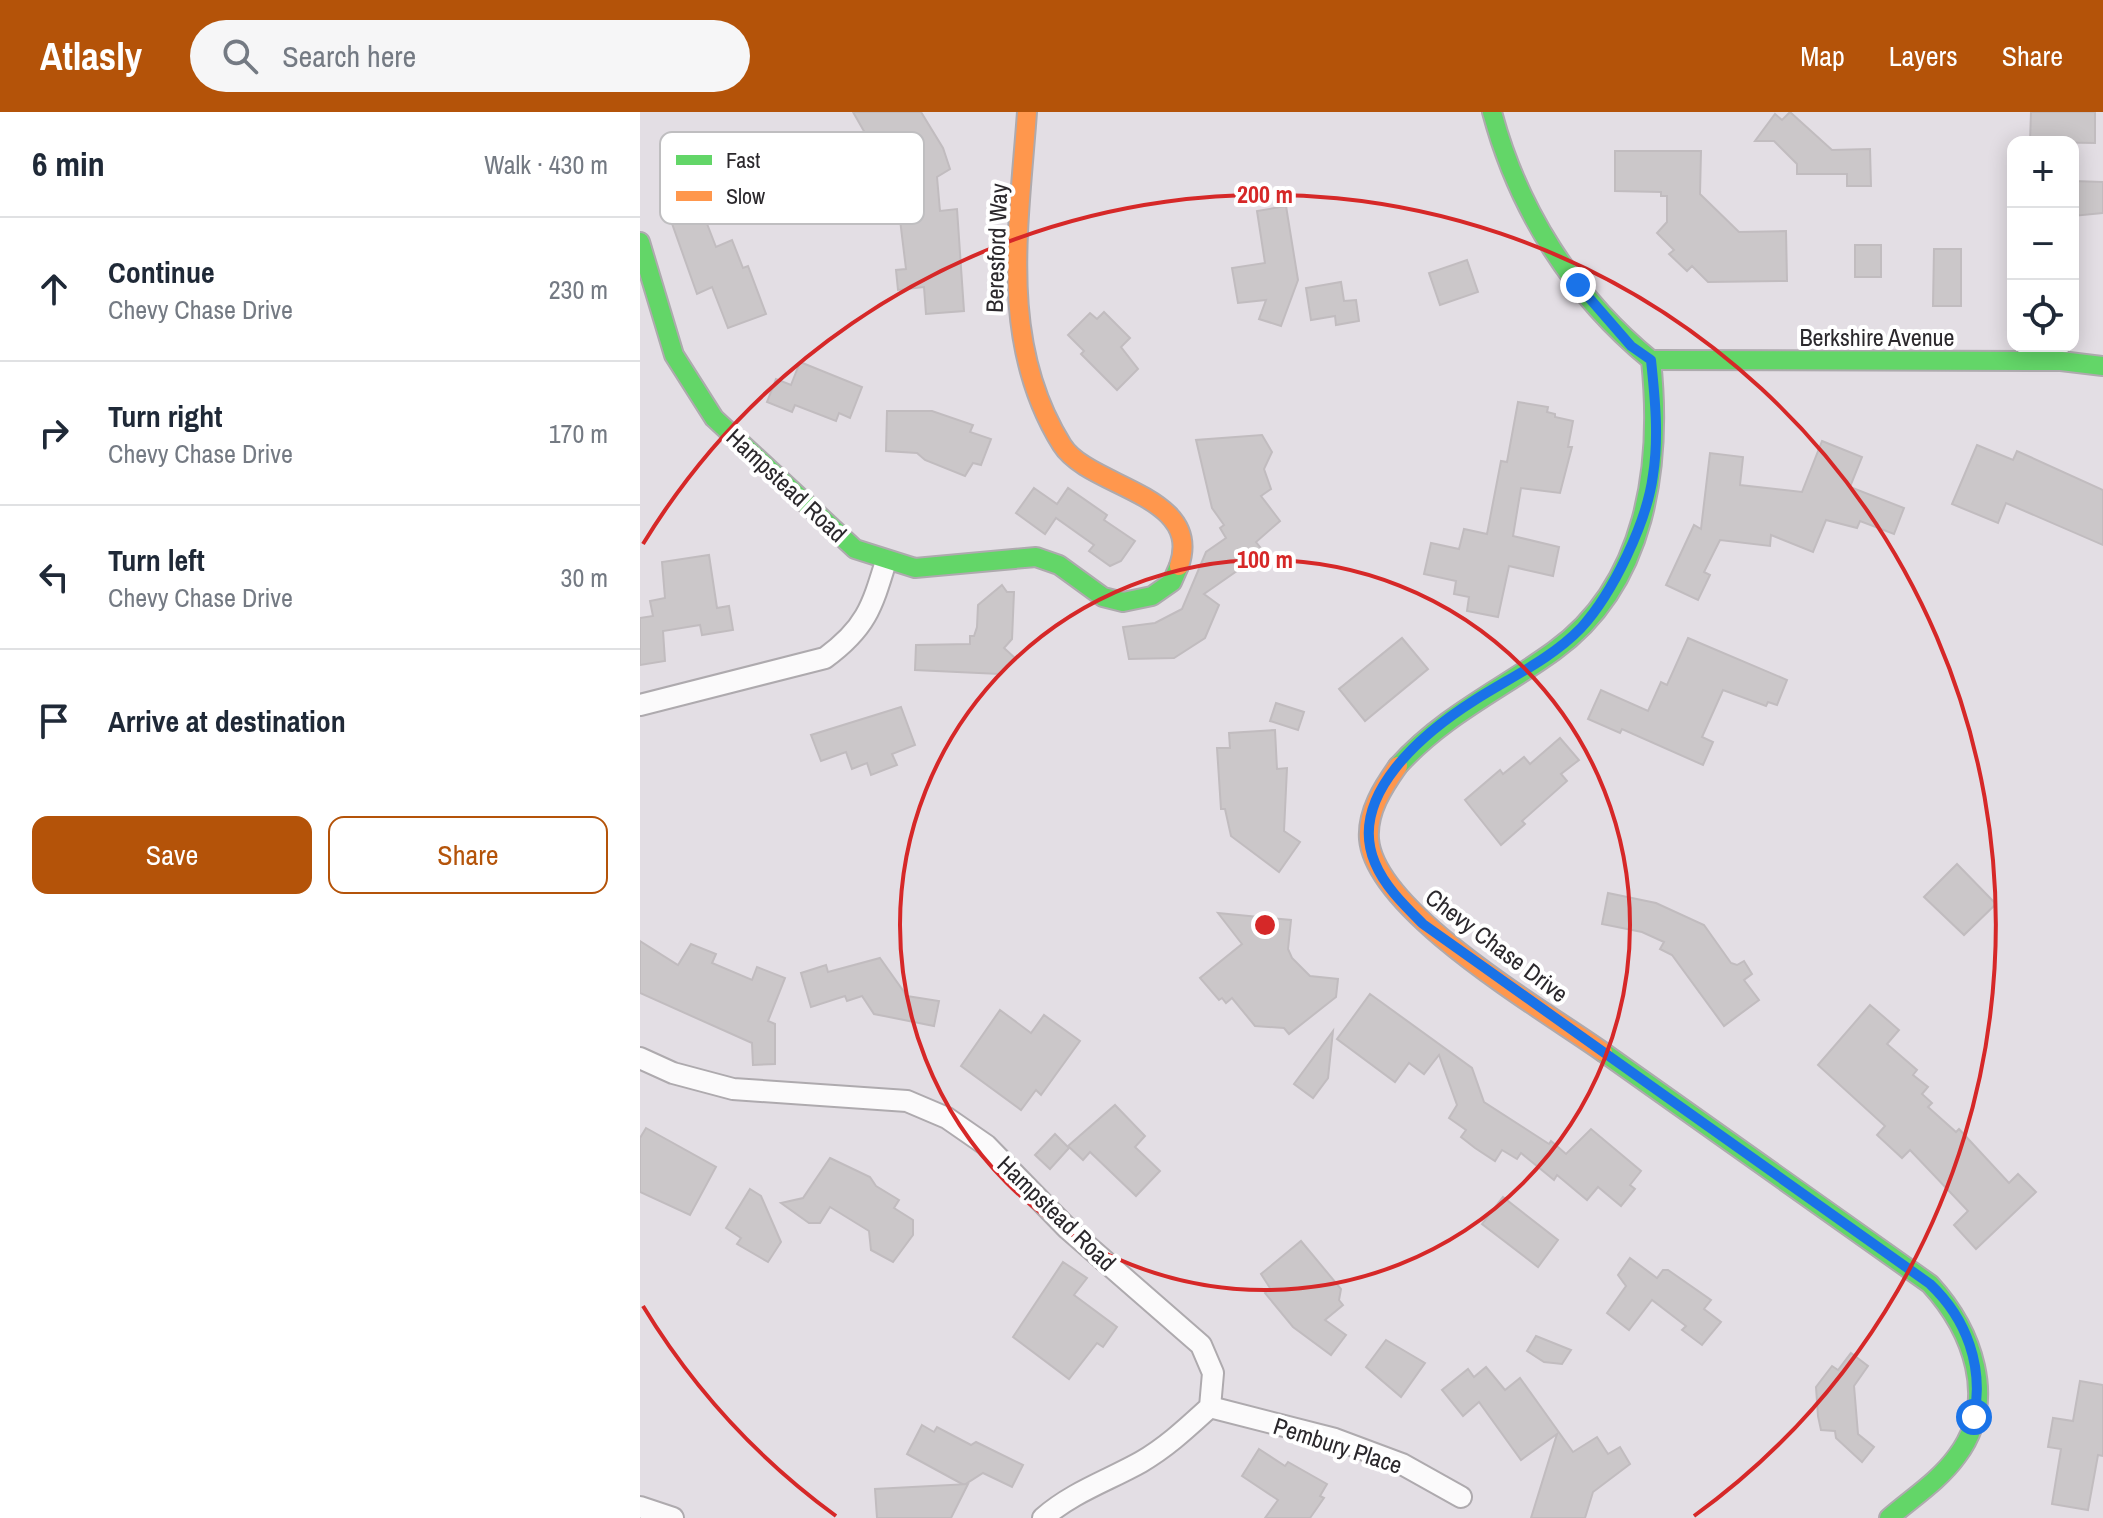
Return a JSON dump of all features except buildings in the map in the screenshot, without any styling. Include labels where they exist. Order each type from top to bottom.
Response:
[{"type":"main road","name":"Beresford Way","points":[[886,561],[915,568],[949,567],[1014,556],[1036,557],[1059,565],[1103,597],[1123,602],[1152,596],[1172,582],[1181,561],[1180,535],[1168,515],[1144,494],[1096,475],[1064,449],[1040,405],[1019,334],[1015,274],[1027,112]]},
{"type":"main road","points":[[1492,112],[1513,181],[1539,230],[1578,285],[1631,346],[1651,360]]},
{"type":"main road","name":"Hampstead Road","points":[[640,242],[657,289],[674,355],[714,418],[855,549],[886,561]]},
{"type":"main road","name":"Berkshire Avenue","points":[[1651,360],[2061,361],[2103,366]]},
{"type":"main road","name":"Chevy Chase Drive","points":[[1651,360],[1657,436],[1653,478],[1625,559],[1583,626],[1563,644],[1473,702],[1408,752],[1385,784],[1371,815],[1373,860],[1384,880],[1423,924],[1930,1284],[1948,1302],[1968,1341],[1978,1375],[1974,1417],[1965,1444],[1951,1463],[1889,1518]]},
{"type":"street","points":[[640,705],[825,658],[849,641],[870,615],[886,561]]},
{"type":"street","name":"Hampstead Road","points":[[640,1058],[673,1073],[733,1089],[907,1101],[947,1118],[986,1145],[1068,1229],[1201,1345],[1213,1373],[1210,1407]]},
{"type":"street","points":[[1043,1518],[1065,1499],[1139,1463],[1170,1443],[1210,1407]]},
{"type":"street","name":"Pembury Place","points":[[1210,1407],[1335,1439],[1402,1464],[1461,1497]]},
{"type":"street","points":[[640,1507],[673,1518]]},
{"type":"traffic: fast","points":[[1398,766],[1434,732],[1554,651],[1585,624],[1610,592],[1628,557],[1642,520],[1650,481],[1654,440],[1651,360],[1597,308],[1552,249],[1517,183],[1492,112]]},
{"type":"traffic: fast","points":[[640,242],[674,355],[714,418],[855,549],[915,568],[1036,557],[1059,565],[1103,597],[1123,602],[1152,596],[1172,582],[1179,566]]},
{"type":"traffic: fast","points":[[1651,360],[2061,361],[2103,366]]},
{"type":"traffic: fast","points":[[1603,1052],[1930,1284],[1958,1322],[1975,1366],[1978,1389],[1970,1434],[1942,1473],[1889,1518]]},
{"type":"traffic: slow","points":[[1027,112],[1020,198],[1018,283],[1028,366],[1042,406],[1062,445],[1076,460],[1160,507],[1175,523],[1182,542],[1179,566]]},
{"type":"traffic: slow","points":[[1398,766],[1373,810],[1369,829],[1378,867],[1400,897],[1466,957],[1603,1052]]},
{"type":"route","points":[[1578,285],[1631,346],[1651,360],[1657,436],[1653,478],[1642,515],[1625,559],[1583,626],[1540,661],[1473,702],[1408,752],[1385,784],[1371,815],[1369,828],[1373,860],[1401,902],[1423,924],[1930,1284],[1948,1302],[1968,1341],[1978,1375],[1979,1391],[1974,1417]]}]
